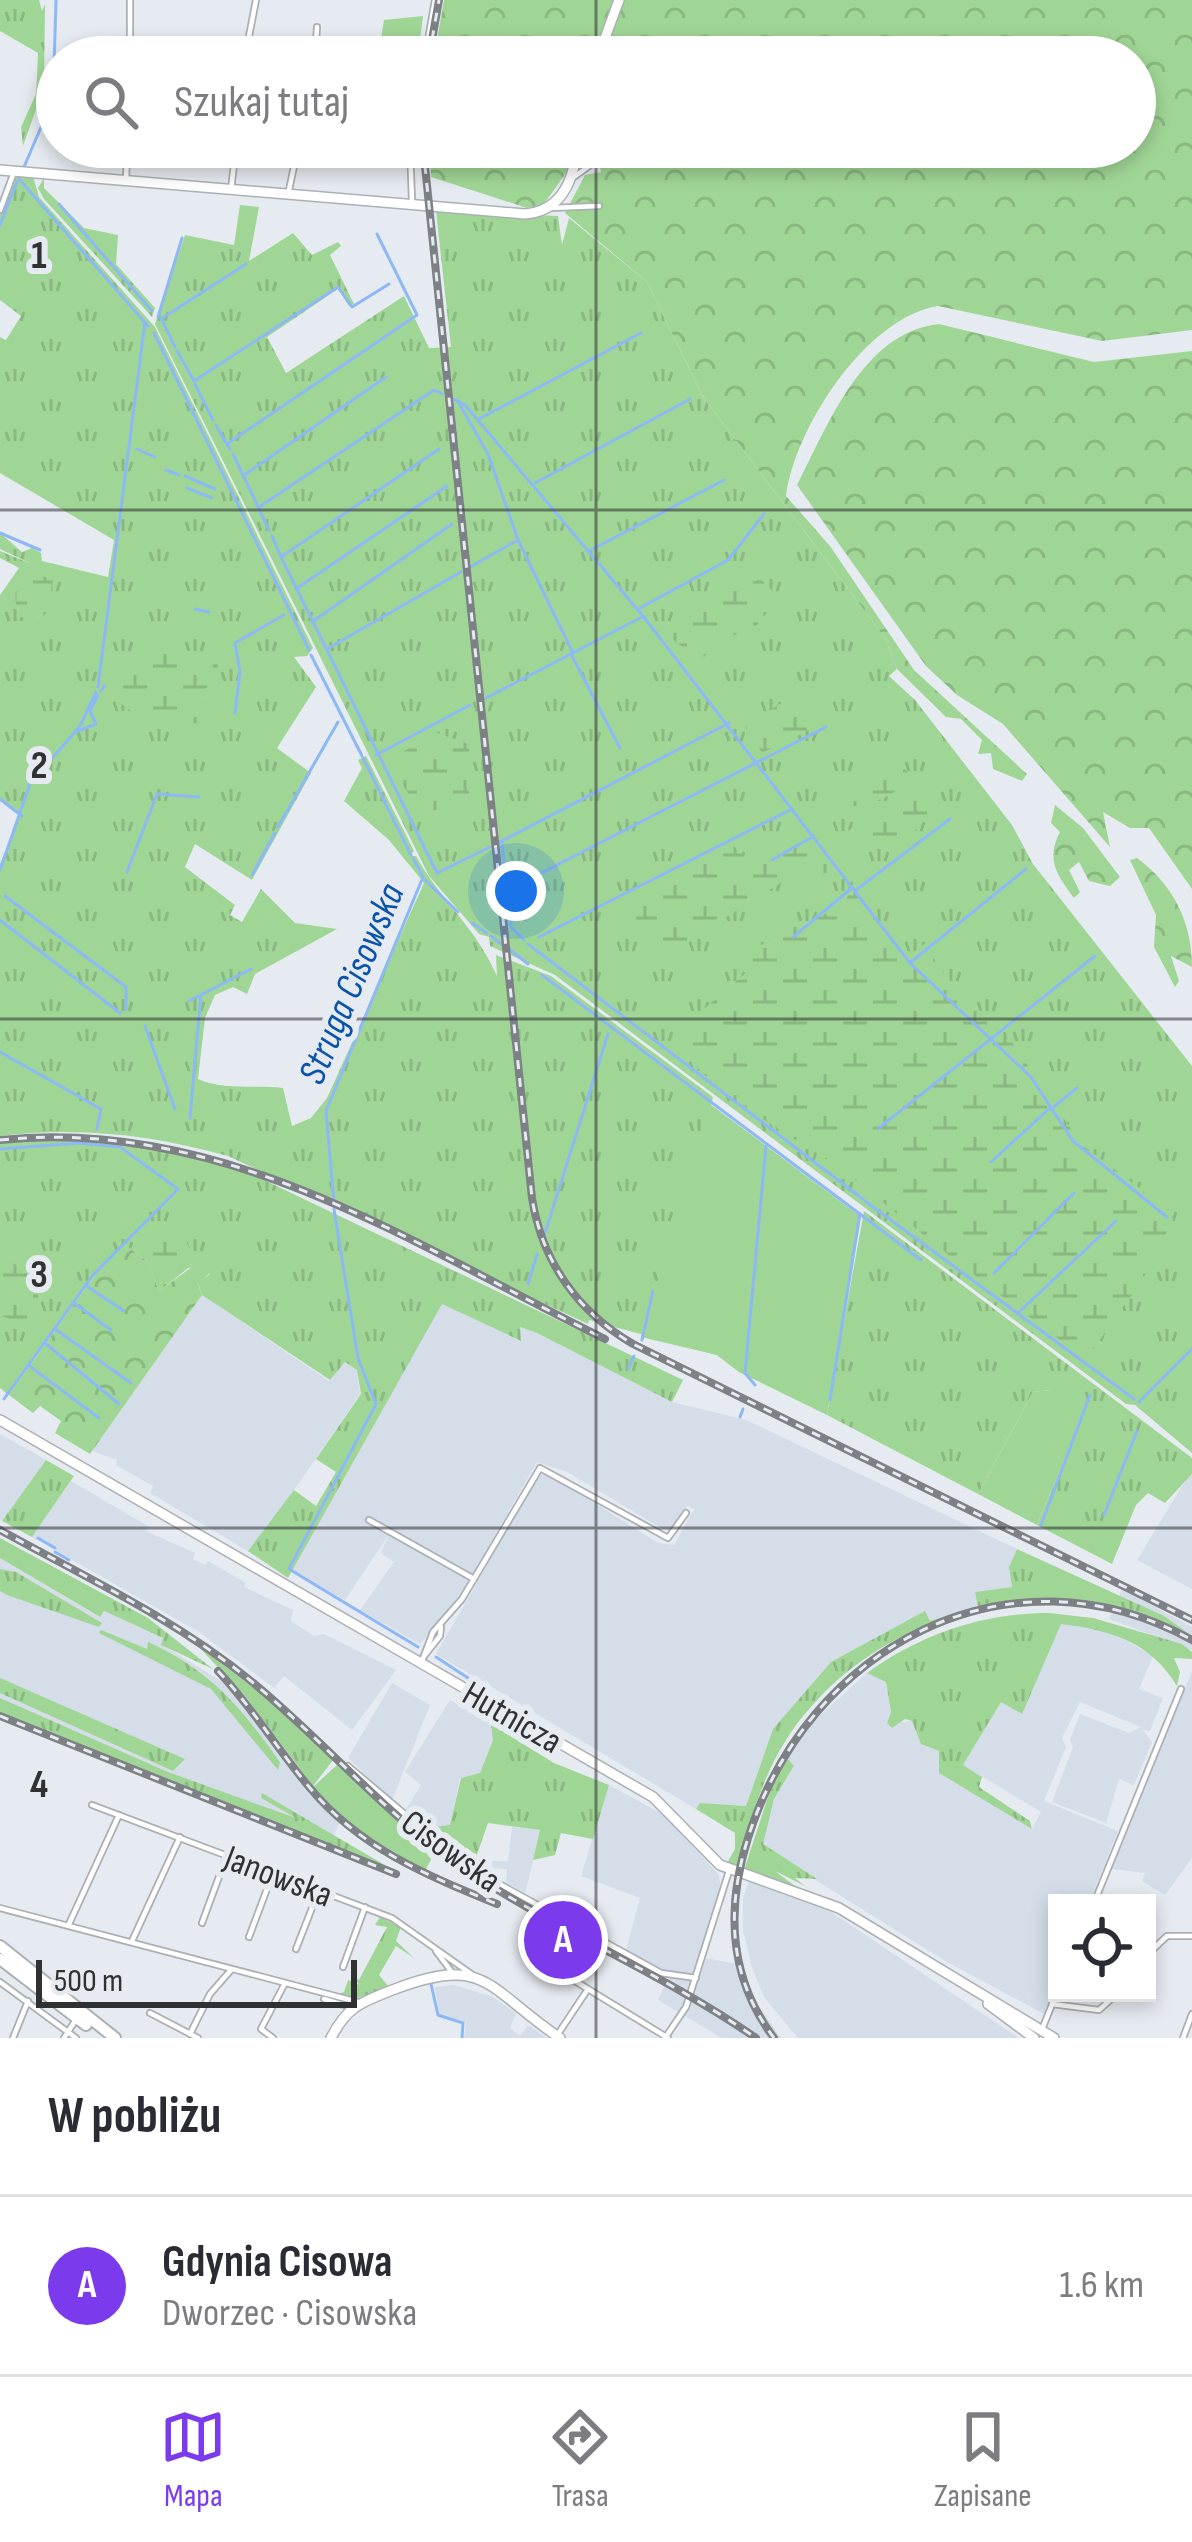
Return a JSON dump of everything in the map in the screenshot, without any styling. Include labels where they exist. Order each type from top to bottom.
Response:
[{"type":"main road","points":[[606,36],[619,0]]},
{"type":"main road","points":[[0,170],[525,214],[551,208],[574,177],[575,168]]},
{"type":"main road","name":"Hutnicza","points":[[0,1416],[653,1797],[730,1870],[838,1908],[1038,2035],[1054,2038]]},
{"type":"main road","points":[[0,1946],[115,2038]]},
{"type":"main road","points":[[0,1959],[103,2038]]},
{"type":"main road","points":[[348,2014],[436,1973],[454,1974],[482,1982],[558,2037]]},
{"type":"main road","points":[[414,1982],[454,1974]]},
{"type":"street","points":[[130,0],[130,36]]},
{"type":"street","points":[[249,36],[256,0]]},
{"type":"street","points":[[429,36],[435,0]]},
{"type":"street","points":[[316,36],[317,27]]},
{"type":"street","points":[[126,168],[126,182]]},
{"type":"street","points":[[231,190],[234,168]]},
{"type":"street","points":[[288,195],[294,168]]},
{"type":"street","points":[[411,168],[412,204]]},
{"type":"street","points":[[574,177],[587,168]]},
{"type":"street","points":[[0,210],[14,172]]},
{"type":"street","points":[[551,208],[599,206]]},
{"type":"street","points":[[422,1660],[424,1647],[474,1579],[540,1468],[668,1538],[686,1513]]},
{"type":"street","points":[[369,1520],[474,1579]]},
{"type":"street","points":[[1098,1894],[1181,1689]]},
{"type":"street","name":"Cisowska","points":[[347,1766],[465,1865],[661,1973],[695,1978]]},
{"type":"street","name":"Janowska","points":[[92,1805],[404,1924],[482,1982]]},
{"type":"street","points":[[68,1926],[119,1815]]},
{"type":"street","points":[[131,1943],[180,1838]]},
{"type":"street","points":[[202,1923],[227,1855]]},
{"type":"street","points":[[575,1981],[666,2037],[686,2007],[730,1870]]},
{"type":"street","points":[[248,1937],[273,1873]]},
{"type":"street","points":[[296,1949],[319,1890]]},
{"type":"street","points":[[343,1967],[365,1907]]},
{"type":"street","points":[[0,1908],[284,1984],[320,1996],[348,2014]]},
{"type":"street","points":[[1156,1946],[1167,1936],[1192,1936]]},
{"type":"street","name":"Janowska","points":[[433,1946],[454,1974]]},
{"type":"street","points":[[436,1973],[441,1957]]},
{"type":"street","points":[[150,2013],[194,2036],[211,1994],[231,1970]]},
{"type":"street","points":[[0,1982],[76,2038]]},
{"type":"street","points":[[273,2038],[262,2029],[284,1984]]},
{"type":"street","points":[[558,2037],[588,1989]]},
{"type":"street","points":[[320,1996],[348,2014]]},
{"type":"street","points":[[13,2038],[28,2001]]},
{"type":"street","points":[[1038,2035],[1052,2004],[1099,2010],[1108,2002]]},
{"type":"street","points":[[335,2004],[348,2014]]},
{"type":"street","points":[[1183,2038],[1192,2014]]},
{"type":"street","points":[[66,2035],[77,2018]]},
{"type":"shaded area","points":[[202,1295],[329,1381],[345,1362],[357,1370],[360,1394],[251,1553],[150,1493],[153,1486],[116,1465],[117,1460],[92,1451]]},
{"type":"shaded area","points":[[442,1303],[520,1341],[519,1327],[537,1333],[672,1402],[746,1420],[1017,1549],[1009,1567],[1013,1587],[975,1592],[978,1606],[929,1622],[925,1612],[773,1729],[746,1806],[701,1803],[696,1809],[436,1654],[539,1475],[549,1474],[658,1543],[674,1545],[694,1509],[687,1506],[672,1531],[661,1528],[567,1472],[537,1462],[461,1594],[420,1644],[360,1610],[394,1562],[381,1553],[388,1536],[345,1600],[293,1571],[292,1563]]},
{"type":"shaded area","points":[[0,1434],[46,1460],[2,1521],[0,1520]]},
{"type":"shaded area","points":[[1192,1475],[1192,1589],[1137,1560]]},
{"type":"shaded area","points":[[71,1481],[148,1526],[146,1531],[195,1553],[193,1559],[205,1565],[208,1561],[246,1583],[244,1587],[293,1610],[291,1621],[314,1636],[324,1634],[396,1670],[352,1730],[284,1676],[274,1688],[199,1632],[32,1537]]},
{"type":"shaded area","points":[[0,1558],[99,1617],[103,1611],[163,1638],[161,1644],[226,1684],[340,1823],[329,1843],[0,1711]]},
{"type":"shaded area","points":[[1122,1589],[1192,1627],[1192,1650],[1109,1619]]},
{"type":"shaded area","points":[[1061,1623],[1109,1631],[1153,1656],[1139,1689],[1163,1698],[1150,1731],[1142,1729],[1152,1742],[1134,1785],[1119,1779],[1106,1823],[1052,1802],[1073,1747],[1070,1740],[1080,1714],[1129,1733],[1141,1727],[1080,1702],[1062,1738],[1066,1747],[1044,1801],[1118,1831],[1093,1894],[1048,1894],[1049,2002],[1044,2014],[947,1962],[764,1848],[762,1838],[774,1799],[794,1767],[787,1758],[808,1726],[867,1673],[886,1682],[891,1712],[887,1723],[912,1721],[921,1744],[939,1751],[943,1761],[1032,1829],[1041,1812],[963,1765],[1001,1701],[1021,1713]]},
{"type":"shaded area","points":[[1192,1671],[1192,1858],[1165,1895],[1142,1881],[1145,1873],[1112,1869]]},
{"type":"shaded area","points":[[392,1683],[430,1705],[392,1800],[348,1758]]},
{"type":"shaded area","points":[[450,1700],[491,1724],[493,1740],[480,1774],[460,1778],[450,1826],[427,1828],[405,1811],[421,1785],[405,1772]]},
{"type":"shaded area","points":[[609,1785],[664,1815],[719,1875],[721,1888],[699,1957],[743,1965],[753,1998],[781,2038],[722,2038],[658,2000],[670,1974],[626,1950],[640,1898],[581,1876]]},
{"type":"shaded area","points":[[512,1827],[541,1830],[525,1893],[506,1882],[507,1869],[490,1868],[493,1861],[508,1861]]},
{"type":"shaded area","points":[[749,1881],[831,1912],[1019,2038],[798,2038],[764,1997],[752,1968],[743,1930],[743,1898]]},
{"type":"shaded area","points":[[454,1985],[493,1997],[516,2013],[510,2028],[520,2036],[528,2025],[547,2038],[464,2038],[466,2023],[439,2013],[435,1987]]},
{"type":"green space","points":[[0,0],[39,0],[42,11],[45,4],[45,36],[36,36],[36,52],[0,31]]},
{"type":"green space","points":[[444,0],[1192,0],[1192,330],[1102,341],[938,306],[911,314],[861,353],[839,379],[819,408],[792,468],[786,496],[830,546],[914,670],[1027,774],[1022,781],[993,769],[991,753],[978,754],[982,740],[961,719],[946,717],[897,669],[885,638],[703,397],[647,282],[565,213],[585,175],[601,172],[600,168],[1156,168],[1156,36],[438,36]]},
{"type":"green space","points":[[423,16],[421,36],[381,36],[384,20]]},
{"type":"green space","points":[[36,94],[36,109],[23,146],[21,127]]},
{"type":"green space","points":[[430,168],[576,168],[569,169],[543,205],[527,208],[431,177]]},
{"type":"green space","points":[[15,174],[33,176],[39,197],[155,327],[313,648],[307,656],[294,657],[316,687],[277,748],[311,773],[252,880],[195,844],[185,867],[235,905],[230,915],[242,922],[261,889],[295,923],[337,929],[255,974],[247,994],[233,987],[215,995],[205,1018],[198,1079],[228,1086],[283,1088],[292,1126],[311,1118],[327,1098],[424,883],[389,840],[344,801],[362,768],[358,760],[366,756],[414,851],[410,856],[416,856],[497,976],[496,955],[551,976],[713,1097],[711,1105],[766,1146],[739,1372],[717,1355],[589,1320],[588,1324],[228,1156],[115,1134],[0,1136],[0,864],[20,816],[0,801],[0,595],[19,568],[0,558],[0,551],[32,564],[0,549],[0,533],[22,552],[32,548],[41,553],[42,561],[108,577],[114,540],[0,473],[0,337],[6,340],[21,316],[0,300],[0,213]]},
{"type":"green space","points":[[44,178],[44,188],[84,228],[118,235],[116,264],[155,308],[152,317],[44,199],[38,188]]},
{"type":"green space","points":[[240,205],[259,207],[249,261],[293,233],[312,255],[338,242],[341,246],[330,255],[354,304],[349,306],[338,289],[267,337],[286,373],[404,296],[429,348],[451,347],[436,211],[558,216],[562,245],[569,218],[647,282],[703,397],[885,638],[897,669],[889,676],[915,700],[1012,825],[1033,864],[1192,1066],[1192,1453],[1135,1405],[1126,1404],[555,975],[490,946],[489,937],[479,934],[429,876],[155,324],[185,235],[234,245]]},
{"type":"green space","points":[[939,324],[1094,362],[1192,351],[1192,889],[1149,828],[1130,828],[1103,812],[1110,847],[1003,724],[957,695],[926,666],[797,485],[836,410],[869,363],[912,331]]},
{"type":"green space","points":[[22,570],[52,579],[50,608],[38,623],[21,617],[16,605]]},
{"type":"green space","points":[[760,579],[773,591],[769,610],[756,626],[728,638],[696,663],[671,637],[668,632],[711,601]]},
{"type":"green space","points":[[168,651],[195,651],[217,660],[220,679],[201,692],[207,709],[197,724],[182,720],[147,724],[118,701],[124,675],[147,672],[152,660]]},
{"type":"green space","points":[[792,697],[813,728],[762,753],[744,725]]},
{"type":"green space","points":[[434,732],[469,744],[469,808],[421,811],[394,773],[401,753]]},
{"type":"green space","points":[[901,763],[910,776],[893,793],[874,802],[831,809],[828,802],[834,795]]},
{"type":"green space","points":[[926,786],[933,790],[934,812],[903,842],[862,841],[848,831],[872,812],[899,811]]},
{"type":"green space","points":[[1055,805],[1083,828],[1120,877],[1110,886],[1089,881],[1079,862],[1069,870],[1080,892],[1074,898],[1063,882],[1054,859],[1060,832],[1051,823]]},
{"type":"green space","points":[[809,828],[841,874],[798,872],[683,944],[652,956],[636,933],[637,888],[730,842],[752,865],[803,842]]},
{"type":"green space","points":[[1137,858],[1171,893],[1189,935],[1192,967],[1171,956],[1179,981],[1175,987],[1154,947],[1156,915],[1130,860]]},
{"type":"green space","points":[[853,886],[906,958],[924,944],[956,991],[1003,1029],[1081,1144],[1168,1210],[1173,1219],[1143,1279],[1089,1355],[1082,1356],[838,1167],[730,1096],[689,1057],[679,1038],[691,1020],[748,971],[745,962],[753,952],[843,905]]},
{"type":"green space","points":[[711,1105],[860,1216],[827,1415],[739,1372],[717,1355],[641,1337]]},
{"type":"green space","points":[[47,1139],[141,1144],[241,1169],[683,1380],[672,1402],[537,1333],[520,1327],[521,1341],[442,1304],[288,1578],[248,1551],[294,1490],[316,1506],[336,1472],[316,1459],[361,1394],[357,1370],[345,1362],[330,1380],[202,1295],[198,1283],[210,1274],[207,1266],[188,1268],[159,1291],[148,1262],[124,1244],[95,1275],[9,1395],[0,1388],[0,1143]]},
{"type":"green space","points":[[864,1211],[1192,1458],[1192,1474],[1165,1503],[1148,1493],[1136,1505],[1112,1564],[1037,1525],[1080,1422],[1050,1390],[1033,1392],[978,1494],[827,1415]]},
{"type":"green space","points":[[168,1228],[178,1228],[192,1252],[188,1268],[159,1291],[148,1262]]},
{"type":"green space","points":[[124,1244],[148,1262],[159,1291],[196,1264],[208,1266],[210,1273],[198,1284],[202,1295],[90,1454],[55,1433],[61,1421],[40,1406],[33,1413],[9,1395],[95,1275]]},
{"type":"green space","points":[[0,1254],[38,1280],[38,1307],[26,1326],[0,1315]]},
{"type":"green space","points":[[1033,1392],[1066,1394],[1078,1405],[1080,1422],[1037,1525],[978,1494]]},
{"type":"green space","points":[[46,1460],[74,1476],[32,1537],[2,1521]]},
{"type":"green space","points":[[0,1538],[148,1618],[213,1669],[161,1645],[163,1638],[104,1611],[100,1617],[0,1558]]},
{"type":"green space","points":[[1017,1549],[1164,1616],[1192,1636],[1138,1615],[1082,1605],[1026,1603],[970,1612],[916,1630],[867,1657],[823,1694],[786,1740],[770,1770],[737,1868],[727,1863],[735,1849],[735,1833],[696,1809],[700,1803],[746,1806],[773,1729],[831,1662],[925,1611],[930,1621],[978,1606],[975,1592],[1012,1587],[1009,1567]]},
{"type":"green space","points":[[0,1569],[16,1572],[102,1623],[99,1627],[7,1595],[0,1591]]},
{"type":"green space","points":[[1049,1613],[1093,1618],[1182,1644],[1192,1652],[1192,1659],[1174,1658],[1180,1672],[1177,1686],[1155,1659],[1128,1641],[1061,1624],[1022,1714],[1001,1702],[963,1765],[982,1777],[979,1787],[1030,1821],[1032,1829],[939,1773],[939,1751],[921,1744],[912,1721],[905,1719],[892,1728],[887,1723],[891,1712],[886,1682],[867,1673],[909,1647],[954,1628],[1000,1617]]},
{"type":"green space","points":[[99,1633],[147,1649],[148,1642],[207,1678],[252,1724],[280,1762],[278,1770],[211,1689]]},
{"type":"green space","points":[[197,1645],[271,1701],[333,1760],[313,1786],[245,1696]]},
{"type":"green space","points":[[0,1678],[185,1759],[173,1771],[0,1693]]},
{"type":"green space","points":[[0,1698],[168,1772],[296,1818],[261,1798],[262,1793],[400,1874],[0,1715]]},
{"type":"green space","points":[[491,1724],[554,1763],[609,1785],[593,1839],[561,1833],[555,1855],[533,1860],[540,1830],[488,1823],[474,1863],[402,1814],[428,1828],[450,1825],[461,1778],[480,1773],[493,1740]]},
{"type":"green space","points":[[787,1758],[794,1766],[774,1799],[763,1844],[817,1879],[795,1878],[805,1886],[775,1871],[803,1892],[744,1870],[772,1785]]},
{"type":"green space","points":[[337,1765],[435,1852],[425,1871],[357,1830],[313,1787]]},
{"type":"green space","points":[[380,1917],[401,1927],[396,1941],[414,1958],[396,1946],[379,1975],[389,1987],[358,1998],[335,1995],[344,1992],[348,1980],[360,1985],[353,1978],[359,1980],[387,1927],[375,1925]]},
{"type":"waterway","name":"Struga Cisowska","points":[[55,36],[56,0]]},
{"type":"waterway","name":"Struga Cisowska","points":[[24,167],[36,139]]},
{"type":"waterway","name":"Struga Cisowska","points":[[19,179],[148,326]]},
{"type":"waterway","points":[[0,225],[17,182]]},
{"type":"waterway","points":[[59,204],[152,311]]},
{"type":"waterway","points":[[230,449],[227,444],[417,315],[377,234]]},
{"type":"waterway","points":[[158,317],[182,238]]},
{"type":"waterway","points":[[161,319],[246,264]]},
{"type":"waterway","points":[[177,351],[194,381],[338,287],[352,307],[389,284]]},
{"type":"waterway","points":[[162,320],[175,347]]},
{"type":"waterway","points":[[98,687],[145,322]]},
{"type":"waterway","name":"Struga Cisowska","points":[[154,333],[309,650]]},
{"type":"waterway","points":[[479,419],[641,333]]},
{"type":"waterway","points":[[243,476],[386,377]]},
{"type":"waterway","points":[[195,384],[213,420]]},
{"type":"waterway","points":[[259,507],[434,390],[442,394]]},
{"type":"waterway","points":[[453,399],[465,405],[643,616],[910,963],[1031,1077],[1073,1141],[1167,1217]]},
{"type":"waterway","points":[[535,483],[690,399]]},
{"type":"waterway","points":[[457,400],[488,454],[518,540],[573,653]]},
{"type":"waterway","points":[[216,425],[226,443]]},
{"type":"waterway","points":[[137,449],[155,457]]},
{"type":"waterway","points":[[272,536],[281,557],[439,449]]},
{"type":"waterway","points":[[233,454],[269,530]]},
{"type":"waterway","points":[[166,470],[179,475]]},
{"type":"waterway","points":[[185,476],[215,489]]},
{"type":"waterway","points":[[591,550],[724,480]]},
{"type":"waterway","points":[[296,589],[447,486]]},
{"type":"waterway","points":[[187,488],[212,498]]},
{"type":"waterway","points":[[640,608],[728,560],[764,514]]},
{"type":"waterway","points":[[312,622],[452,524]]},
{"type":"waterway","points":[[0,533],[40,550]]},
{"type":"waterway","points":[[470,567],[516,541]]},
{"type":"waterway","points":[[281,557],[437,873],[490,847]]},
{"type":"waterway","points":[[327,649],[461,572]]},
{"type":"waterway","points":[[195,609],[209,612]]},
{"type":"waterway","points":[[235,713],[240,672],[235,643],[284,615]]},
{"type":"waterway","points":[[486,698],[642,617]]},
{"type":"waterway","name":"Struga Cisowska","points":[[311,655],[362,756]]},
{"type":"waterway","points":[[572,656],[620,748]]},
{"type":"waterway","points":[[101,691],[105,685]]},
{"type":"waterway","points":[[0,870],[30,784],[80,726],[96,692]]},
{"type":"waterway","points":[[78,731],[96,724],[90,711],[98,695]]},
{"type":"waterway","points":[[376,755],[470,705]]},
{"type":"waterway","points":[[278,827],[338,722]]},
{"type":"waterway","points":[[498,843],[729,723]]},
{"type":"waterway","points":[[512,888],[826,727]]},
{"type":"waterway","name":"Struga Cisowska","points":[[363,758],[411,855]]},
{"type":"waterway","points":[[127,872],[157,794],[199,797]]},
{"type":"waterway","points":[[0,799],[22,816]]},
{"type":"waterway","points":[[539,937],[792,809]]},
{"type":"waterway","points":[[856,890],[950,819]]},
{"type":"waterway","points":[[252,875],[275,833]]},
{"type":"waterway","points":[[772,860],[812,837]]},
{"type":"waterway","points":[[502,843],[511,927],[524,940]]},
{"type":"waterway","name":"Struga Cisowska","points":[[334,1203],[326,1111],[423,877],[413,858]]},
{"type":"waterway","points":[[911,962],[1026,869]]},
{"type":"waterway","points":[[425,880],[458,912]]},
{"type":"waterway","points":[[793,937],[852,888]]},
{"type":"waterway","points":[[5,896],[126,987],[126,1009]]},
{"type":"waterway","points":[[0,920],[120,1013]]},
{"type":"waterway","points":[[472,923],[487,933]]},
{"type":"waterway","points":[[491,936],[504,946]]},
{"type":"waterway","points":[[528,944],[863,1199]]},
{"type":"waterway","points":[[509,949],[528,964]]},
{"type":"waterway","points":[[879,1128],[1095,956]]},
{"type":"waterway","points":[[189,1001],[251,969]]},
{"type":"waterway","points":[[542,975],[921,1260]]},
{"type":"waterway","points":[[190,1118],[201,994]]},
{"type":"waterway","points":[[145,1026],[175,1109]]},
{"type":"waterway","points":[[545,1233],[608,1034]]},
{"type":"waterway","points":[[0,1052],[101,1109],[97,1129]]},
{"type":"waterway","points":[[1051,1109],[1077,1088]]},
{"type":"waterway","points":[[991,1162],[1050,1108]]},
{"type":"waterway","points":[[0,1149],[79,1143],[120,1147],[178,1189],[93,1275],[4,1399]]},
{"type":"waterway","points":[[755,1385],[745,1373],[766,1146]]},
{"type":"waterway","points":[[994,1273],[1074,1193]]},
{"type":"waterway","points":[[865,1201],[1134,1399]]},
{"type":"waterway","name":"Struga Cisowska","points":[[334,1209],[358,1358],[376,1404],[289,1569],[418,1647]]},
{"type":"waterway","points":[[830,1400],[860,1214]]},
{"type":"waterway","points":[[1018,1313],[1116,1221]]},
{"type":"waterway","points":[[528,1284],[537,1254]]},
{"type":"waterway","points":[[85,1285],[124,1311]]},
{"type":"waterway","points":[[642,1340],[653,1291]]},
{"type":"waterway","points":[[74,1303],[111,1330]]},
{"type":"waterway","points":[[55,1329],[131,1383]]},
{"type":"waterway","points":[[46,1344],[119,1404]]},
{"type":"waterway","points":[[1139,1402],[1192,1349]]},
{"type":"waterway","points":[[628,1369],[634,1356]]},
{"type":"waterway","points":[[28,1365],[99,1418]]},
{"type":"waterway","points":[[1041,1525],[1090,1395]]},
{"type":"waterway","points":[[740,1417],[743,1409]]},
{"type":"waterway","points":[[1104,1515],[1137,1431]]},
{"type":"waterway","points":[[38,1538],[55,1548]]},
{"type":"waterway","points":[[55,1552],[69,1560]]},
{"type":"waterway","name":"Struga Cisowska","points":[[436,1657],[488,1691]]},
{"type":"waterway","name":"Struga Cisowska","points":[[431,1984],[438,2015],[463,2023],[462,2038]]},
{"type":"railway","points":[[433,36],[439,0]]},
{"type":"railway","points":[[425,168],[532,1198],[554,1264],[595,1317],[633,1344],[1192,1620]]},
{"type":"railway","points":[[0,1140],[83,1138],[162,1148],[239,1168],[387,1228],[605,1339]]},
{"type":"railway","points":[[0,1530],[129,1600],[222,1659],[456,1863],[756,2038]]},
{"type":"railway","points":[[774,2038],[747,1991],[740,1966],[734,1916],[741,1864],[776,1771],[816,1713],[866,1665],[923,1630],[986,1608],[1053,1602],[1123,1612],[1192,1640]]},
{"type":"railway","points":[[218,1671],[310,1788],[350,1827],[420,1870],[497,1904]]},
{"type":"railway","points":[[0,1716],[396,1874]]},
{"type":"place","name":"Gdynia Cisowa","points":[[563,1940]]}]
